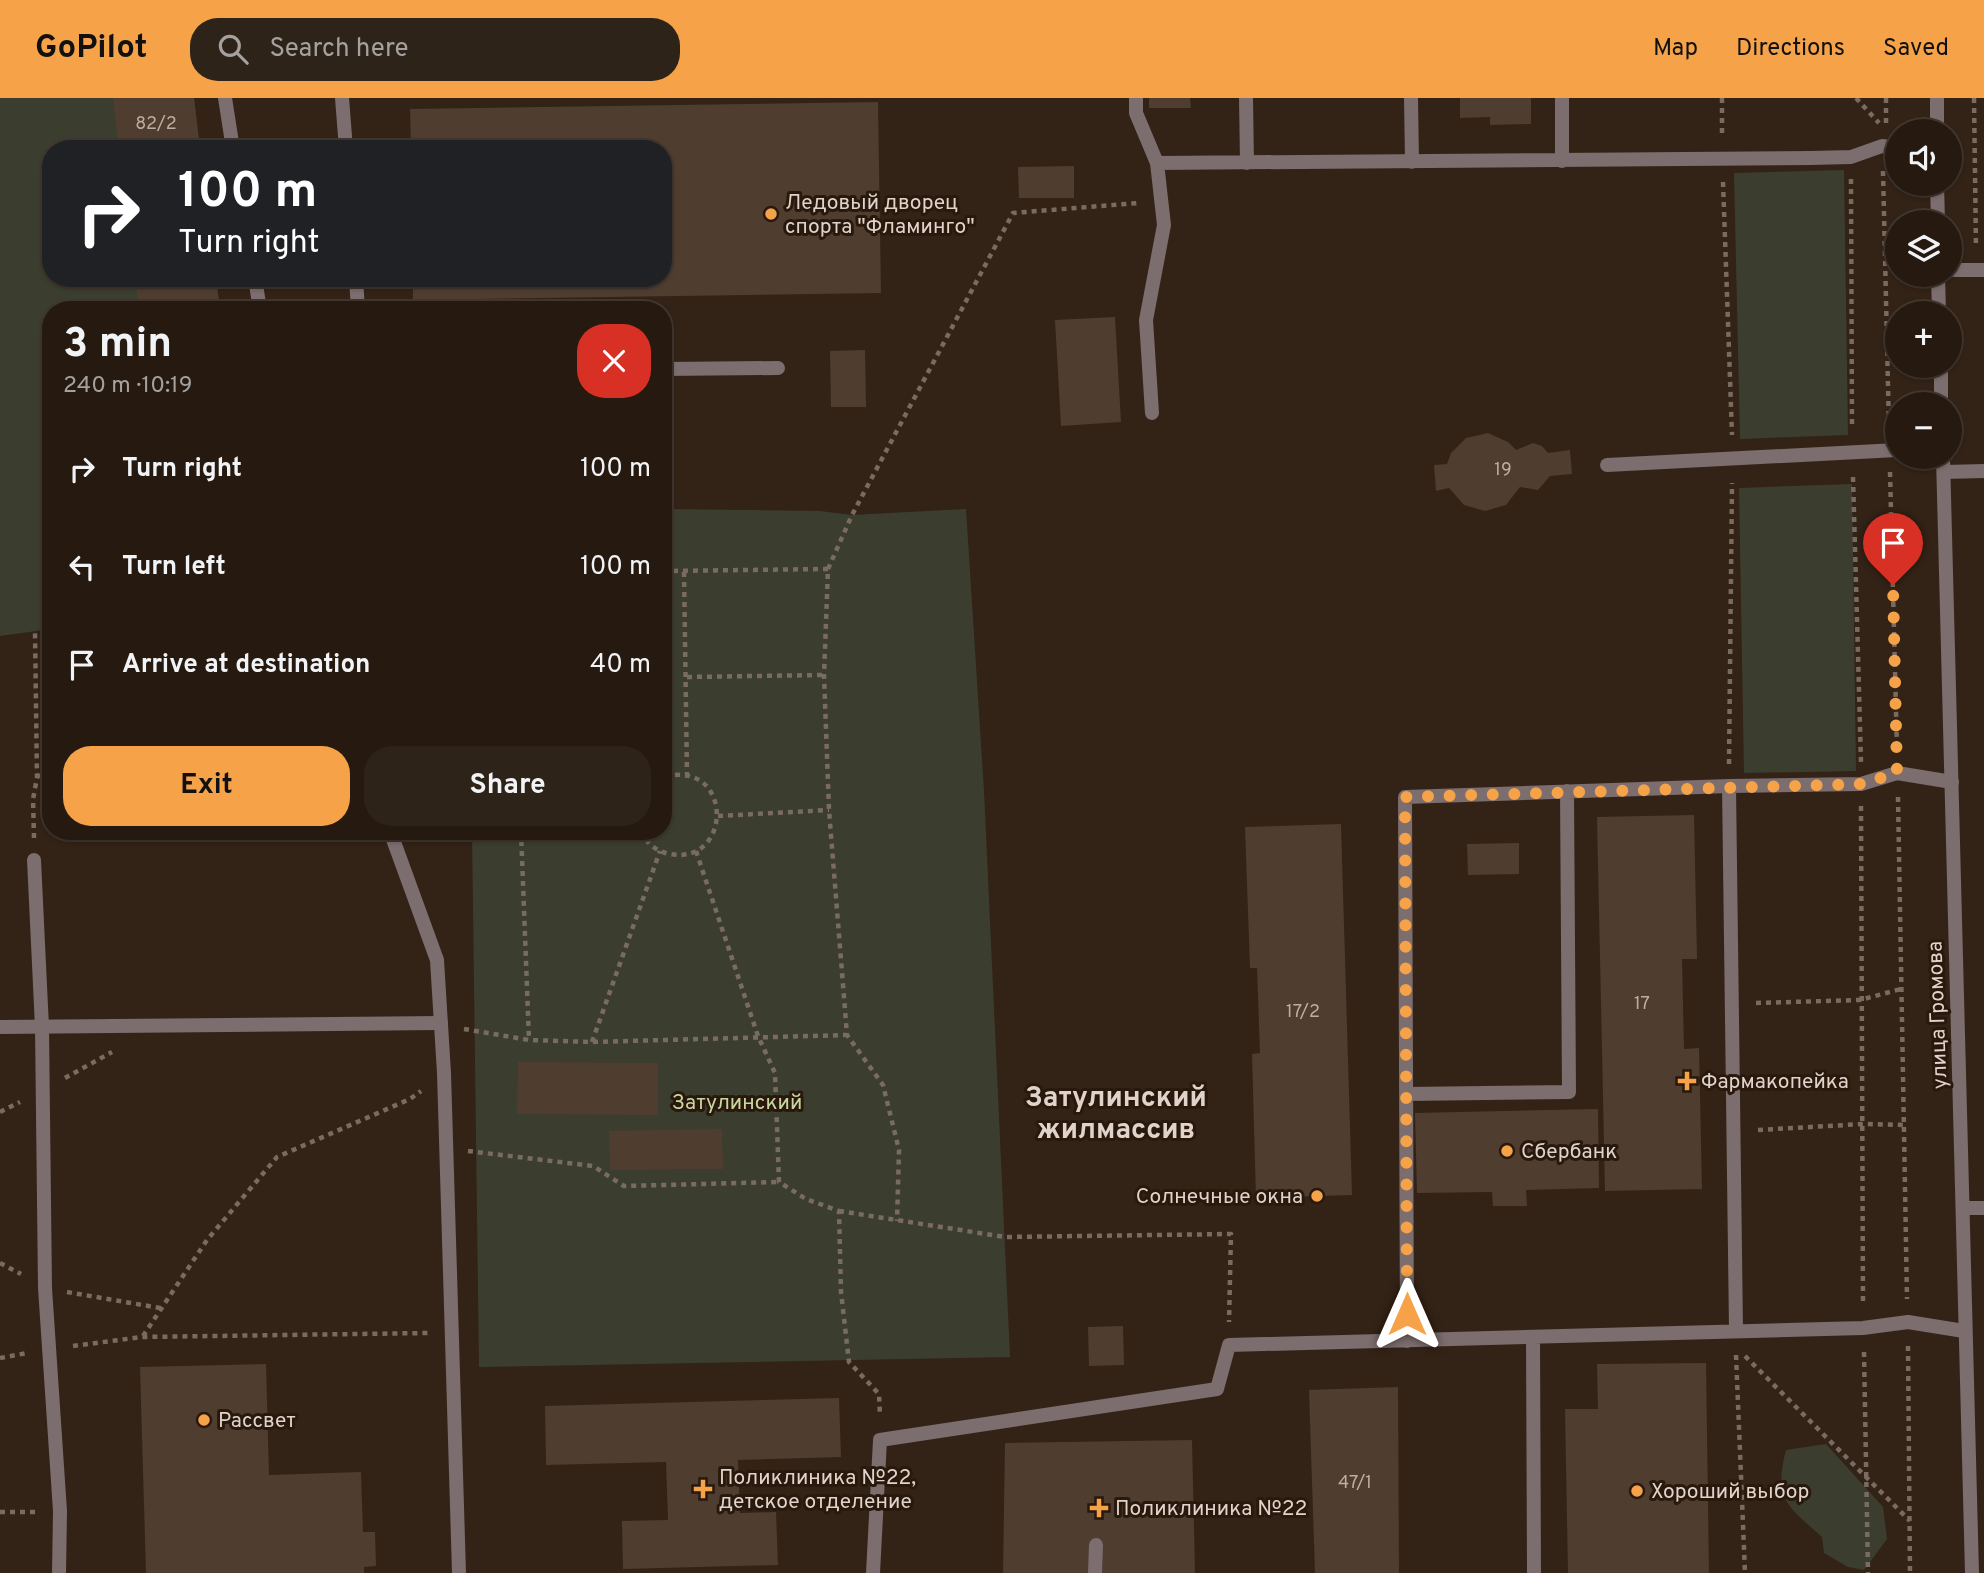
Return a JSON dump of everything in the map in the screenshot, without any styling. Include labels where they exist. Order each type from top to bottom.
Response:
[{"type":"street","points":[[225,98],[232,140]]},
{"type":"street","points":[[342,98],[345,140]]},
{"type":"street","points":[[1136,98],[1136,113],[1157,163],[1164,225],[1146,320],[1152,413]]},
{"type":"street","points":[[1246,98],[1247,163]]},
{"type":"street","points":[[1411,98],[1412,163]]},
{"type":"street","points":[[1562,98],[1562,161]]},
{"type":"street","points":[[1937,98],[1937,119]]},
{"type":"street","points":[[1157,163],[1412,163],[1851,157],[1885,144]]},
{"type":"street","points":[[1962,270],[1980,270]]},
{"type":"street","points":[[672,369],[778,368]]},
{"type":"street","points":[[1607,465],[1885,451]]},
{"type":"street","points":[[1962,467],[1984,471]]},
{"type":"street","name":"улица Громова","points":[[1943,469],[1972,1573]]},
{"type":"street","points":[[1407,1341],[1405,797],[1861,784],[1897,773],[1952,782]]},
{"type":"street","points":[[1729,786],[1737,1330]]},
{"type":"street","points":[[1406,1094],[1569,1092],[1567,791]]},
{"type":"street","points":[[393,840],[437,960],[444,1073],[459,1573]]},
{"type":"street","points":[[34,860],[42,1027],[46,1288],[60,1511],[59,1573]]},
{"type":"street","points":[[0,1027],[441,1023]]},
{"type":"street","points":[[1964,1208],[1984,1208]]},
{"type":"street","points":[[873,1573],[880,1440],[1217,1389],[1229,1345],[1533,1339],[1737,1330],[1863,1328],[1908,1322],[1964,1331]]},
{"type":"street","points":[[1533,1339],[1534,1573]]},
{"type":"street","points":[[1096,1545],[1096,1573]]},
{"type":"path","points":[[1722,98],[1722,135]]},
{"type":"path","points":[[1856,98],[1885,137]]},
{"type":"path","points":[[1974,98],[1980,270]]},
{"type":"path","points":[[1851,157],[1852,453],[1861,784],[1860,1000],[1868,1573]]},
{"type":"path","points":[[1890,196],[1892,392]]},
{"type":"path","points":[[897,1220],[899,1150],[883,1085],[846,1035],[829,810],[824,675],[828,569],[852,515],[1013,213],[1162,202]]},
{"type":"path","points":[[1893,469],[1910,1573]]},
{"type":"path","points":[[672,571],[828,569]]},
{"type":"path","points":[[684,572],[687,775]]},
{"type":"path","points":[[34,860],[33,799],[37,778],[35,632]]},
{"type":"path","points":[[687,677],[824,675]]},
{"type":"path","points":[[37,778],[42,772]]},
{"type":"path","points":[[650,840],[660,851],[672,855],[696,851],[712,836],[718,816],[717,805],[706,786],[687,775],[672,776]]},
{"type":"path","points":[[718,816],[829,810]]},
{"type":"path","points":[[521,840],[530,1040]]},
{"type":"path","points":[[592,1042],[660,851]]},
{"type":"path","points":[[696,851],[758,1036],[775,1073],[779,1182]]},
{"type":"path","points":[[1733,1004],[1860,1000],[1901,989]]},
{"type":"path","points":[[441,1023],[476,1032],[530,1040],[592,1042],[846,1035]]},
{"type":"path","points":[[0,1112],[159,1026]]},
{"type":"path","points":[[142,1337],[207,1240],[277,1157],[410,1099],[444,1073]]},
{"type":"path","points":[[1736,1131],[1863,1124],[1904,1125]]},
{"type":"path","points":[[446,1153],[477,1151],[593,1166],[624,1186],[779,1182],[806,1199],[839,1211],[1005,1237],[1231,1234],[1229,1345]]},
{"type":"path","points":[[839,1211],[841,1292],[849,1362],[879,1394],[880,1440]]},
{"type":"path","points":[[46,1288],[160,1308]]},
{"type":"path","points":[[51,1349],[142,1337],[452,1333]]},
{"type":"path","points":[[1745,1573],[1736,1347],[1910,1521]]},
{"type":"path","points":[[0,1512],[60,1511]]},
{"type":"green space","points":[[0,98],[194,98],[199,140],[42,140],[42,287],[217,287],[219,301],[42,301],[42,630],[0,636]]},
{"type":"green space","points":[[1844,170],[1848,435],[1740,439],[1734,173]]},
{"type":"green space","points":[[1852,484],[1856,771],[1744,773],[1739,488]]},
{"type":"green space","name":"Затулинский","points":[[672,509],[820,511],[852,515],[966,509],[984,791],[1010,1357],[479,1367],[472,840],[672,840]]},
{"type":"green space","points":[[1826,1444],[1883,1507],[1887,1539],[1864,1570],[1848,1567],[1824,1553],[1822,1537],[1786,1501],[1781,1480],[1786,1450]]},
{"type":"building","points":[[113,98],[194,98],[199,140],[118,140]]},
{"type":"building","points":[[1149,98],[1190,98],[1191,108],[1149,108]]},
{"type":"building","points":[[1460,98],[1531,98],[1531,124],[1490,125],[1490,117],[1460,118]]},
{"type":"building","name":"Ледовый дворец спорта \"Фламинго\"","points":[[878,102],[881,293],[413,300],[413,287],[672,287],[672,140],[411,140],[410,109]]},
{"type":"building","points":[[1074,166],[1074,198],[1019,198],[1018,167]]},
{"type":"building","points":[[136,287],[217,287],[219,301],[138,301]]},
{"type":"building","points":[[1115,317],[1121,422],[1061,426],[1055,320]]},
{"type":"building","points":[[865,350],[866,407],[831,407],[830,351]]},
{"type":"building","points":[[1488,433],[1508,442],[1516,450],[1533,443],[1542,446],[1548,453],[1570,450],[1572,474],[1550,476],[1538,490],[1520,487],[1506,505],[1485,511],[1464,505],[1449,488],[1436,491],[1434,465],[1447,464],[1451,453],[1466,438]]},
{"type":"building","points":[[1694,815],[1697,959],[1682,959],[1684,1049],[1699,1048],[1702,1189],[1605,1191],[1597,817]]},
{"type":"building","points":[[1341,824],[1352,1195],[1256,1198],[1252,1054],[1260,1053],[1257,968],[1250,968],[1245,827]]},
{"type":"building","points":[[1519,843],[1519,874],[1468,875],[1467,844]]},
{"type":"building","points":[[518,1062],[658,1063],[658,1115],[517,1114]]},
{"type":"building","name":"Сбербанк","points":[[1598,1109],[1599,1188],[1526,1190],[1527,1206],[1493,1206],[1492,1192],[1417,1193],[1415,1113]]},
{"type":"building","points":[[722,1129],[723,1169],[610,1170],[609,1131]]},
{"type":"building","points":[[1123,1326],[1124,1365],[1089,1366],[1088,1327]]},
{"type":"building","name":"Хороший выбор","points":[[1706,1363],[1709,1573],[1568,1573],[1565,1409],[1598,1409],[1597,1364]]},
{"type":"building","name":"Рассвет","points":[[266,1364],[269,1475],[361,1472],[363,1532],[375,1532],[376,1566],[364,1567],[364,1573],[146,1573],[140,1367]]},
{"type":"building","name":"Поликлиника №22","points":[[1398,1387],[1399,1573],[1315,1573],[1309,1390]]},
{"type":"building","name":"Поликлиника №22, детское отделение","points":[[839,1398],[841,1457],[738,1460],[740,1513],[776,1512],[778,1565],[623,1569],[622,1521],[668,1520],[666,1462],[546,1465],[545,1406]]},
{"type":"building","name":"Поликлиника №22","points":[[1192,1440],[1195,1573],[1003,1573],[1005,1443]]},
{"type":"place","name":"Ледовый дворец спорта \"Фламинго\"","points":[[771,214]]},
{"type":"place","name":"Фармакопейка","points":[[1687,1081]]},
{"type":"place","name":"Сбербанк","points":[[1507,1151]]},
{"type":"place","name":"Солнечные окна","points":[[1317,1196]]},
{"type":"place","name":"Рассвет","points":[[204,1420]]},
{"type":"place","name":"Поликлиника №22, детское отделение","points":[[703,1489]]},
{"type":"place","name":"Хороший выбор","points":[[1637,1491]]},
{"type":"place","name":"Поликлиника №22","points":[[1099,1508]]},
{"type":"district","name":"Затулинский жилмассив","points":[[1116,1112]]},
{"type":"route","points":[[1407,1314],[1405,797],[1861,784],[1897,773],[1893,585]]}]
